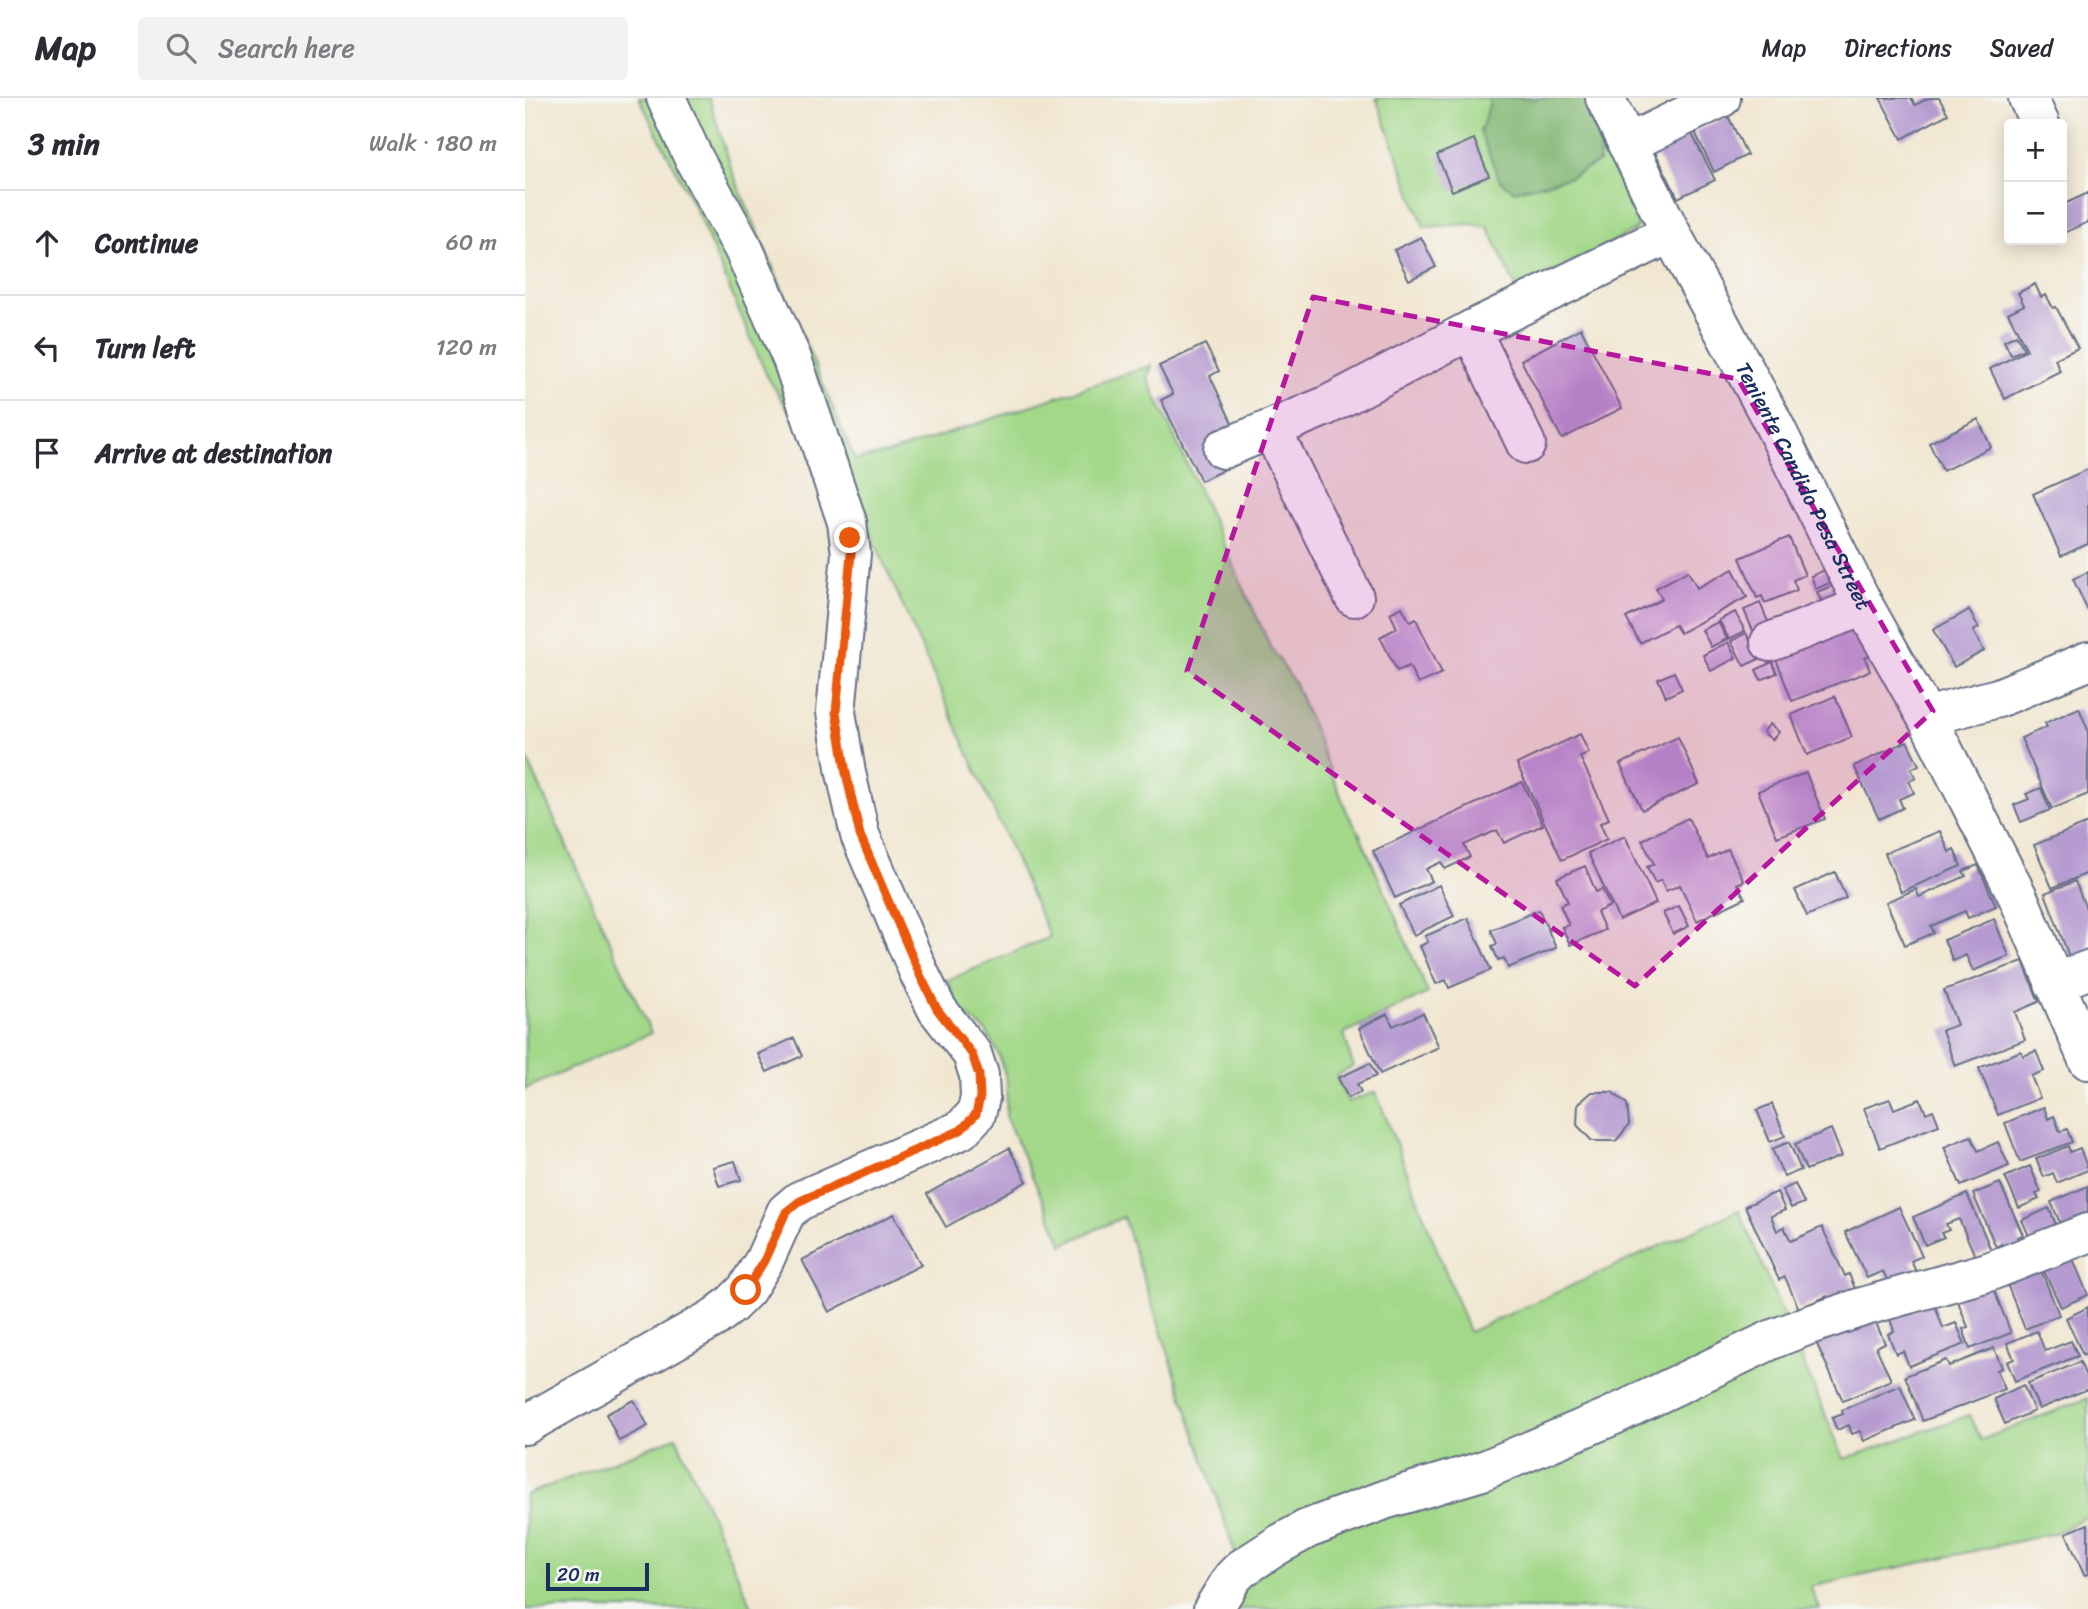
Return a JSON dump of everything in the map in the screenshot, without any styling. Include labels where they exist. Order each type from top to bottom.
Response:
[{"type":"street","points":[[525,1424],[714,1318],[746,1290],[764,1261],[786,1212],[800,1201],[961,1130],[976,1114],[980,1097],[979,1075],[972,1054],[937,1009],[860,835],[836,712],[851,554],[847,522],[792,359],[744,250],[694,159],[666,98]]},
{"type":"street","name":"Teniente Candido Pesa Street","points":[[1605,98],[1671,233],[1769,415],[1864,606],[1927,720],[2018,897],[2071,976],[2088,1060]]},
{"type":"street","points":[[1627,144],[1721,98]]},
{"type":"street","points":[[2028,98],[2038,119]]},
{"type":"street","points":[[1223,449],[1326,406],[1471,330],[1671,233]]},
{"type":"street","points":[[1471,330],[1526,444]]},
{"type":"street","points":[[1272,429],[1353,597]]},
{"type":"street","points":[[1770,642],[1864,606]]},
{"type":"street","points":[[1927,720],[1944,712],[1997,698],[2088,662]]},
{"type":"street","points":[[1213,1609],[1241,1569],[1307,1529],[1387,1499],[1482,1471],[1612,1416],[1699,1373],[1809,1325],[1862,1307],[1988,1272],[2088,1233]]},
{"type":"highlighted area","points":[[1313,297],[1738,379],[1933,711],[1635,986],[1187,671]]},
{"type":"green space","points":[[639,98],[709,98],[732,171],[855,460],[890,453],[1152,365],[1148,379],[1270,646],[1295,684],[1348,814],[1359,832],[1428,993],[1344,1033],[1353,1066],[1336,1076],[1348,1102],[1376,1092],[1469,1332],[1739,1210],[1844,1459],[1969,1415],[1981,1440],[2088,1398],[2088,1516],[2055,1533],[1810,1587],[1820,1609],[1199,1609],[1237,1559],[1123,1217],[1063,1245],[1006,1118],[1007,1081],[999,1055],[986,1031],[967,1016],[956,1002],[948,980],[1050,937],[850,487],[797,424],[767,376],[695,208]]},
{"type":"green space","points":[[1376,98],[1489,98],[1480,132],[1514,190],[1571,177],[1598,162],[1601,143],[1638,212],[1639,224],[1634,231],[1517,290],[1488,227],[1471,224],[1424,227]]},
{"type":"green space","points":[[1489,98],[1584,98],[1601,143],[1599,162],[1571,177],[1514,191],[1500,181],[1480,132]]},
{"type":"green space","points":[[525,754],[651,1033],[525,1089]]},
{"type":"green space","points":[[676,1437],[753,1609],[525,1609],[525,1495]]},
{"type":"building","points":[[1880,98],[1911,98],[1915,105],[1929,98],[1939,98],[1948,114],[1902,139]]},
{"type":"building","points":[[1728,116],[1747,155],[1714,172],[1695,132]]},
{"type":"building","points":[[1692,134],[1715,180],[1678,198],[1655,152]]},
{"type":"building","points":[[1474,139],[1489,176],[1452,191],[1437,155]]},
{"type":"building","points":[[2088,193],[2088,222],[2067,232],[2067,203]]},
{"type":"building","points":[[1421,237],[1436,267],[1409,280],[1394,250]]},
{"type":"building","points":[[2035,284],[2041,297],[2046,295],[2053,308],[2056,307],[2078,348],[2055,359],[2060,371],[2005,399],[1990,369],[2027,350],[2008,313],[2024,305],[2018,293]]},
{"type":"building","points":[[1581,328],[1622,408],[1562,439],[1521,360]]},
{"type":"building","points":[[2016,335],[2024,349],[2011,355],[2004,341]]},
{"type":"building","points":[[1205,344],[1219,371],[1210,376],[1234,427],[1210,439],[1225,469],[1201,481],[1161,400],[1173,394],[1159,366]]},
{"type":"building","points":[[1978,419],[1991,447],[1943,471],[1929,443]]},
{"type":"building","points":[[2088,469],[2088,544],[2061,556],[2033,494]]},
{"type":"building","points":[[1789,537],[1805,575],[1793,580],[1797,590],[1765,603],[1762,596],[1757,598],[1740,558]]},
{"type":"building","points":[[1733,569],[1747,597],[1680,633],[1675,625],[1640,643],[1626,618],[1662,599],[1656,588],[1688,571],[1697,588]]},
{"type":"building","points":[[1827,569],[1832,582],[1816,589],[1811,576]]},
{"type":"building","points":[[2088,572],[2088,611],[2073,579]]},
{"type":"building","points":[[1834,585],[1841,601],[1825,608],[1817,592]]},
{"type":"building","points":[[1760,603],[1772,631],[1756,638],[1744,610]]},
{"type":"building","points":[[1402,607],[1410,622],[1416,619],[1442,673],[1418,684],[1409,666],[1397,671],[1380,637],[1397,628],[1390,613]]},
{"type":"building","points":[[1969,610],[1979,628],[1973,631],[1984,651],[1954,667],[1933,630]]},
{"type":"building","points":[[1735,612],[1745,631],[1729,639],[1719,620]]},
{"type":"building","points":[[1855,620],[1869,656],[1865,658],[1870,671],[1792,701],[1773,651]]},
{"type":"building","points":[[1718,622],[1727,639],[1711,647],[1702,630]]},
{"type":"building","points":[[1746,633],[1759,659],[1744,666],[1731,641]]},
{"type":"building","points":[[1728,642],[1736,658],[1711,671],[1703,655]]},
{"type":"building","points":[[1772,662],[1777,673],[1761,680],[1756,670]]},
{"type":"building","points":[[1674,672],[1682,689],[1666,697],[1658,679]]},
{"type":"building","points":[[1835,696],[1852,737],[1807,755],[1791,715]]},
{"type":"building","points":[[2079,708],[2088,730],[2088,794],[2052,809],[2021,738],[2047,727],[2045,723]]},
{"type":"building","points":[[1770,724],[1779,732],[1772,740],[1763,732]]},
{"type":"building","points":[[1580,734],[1589,753],[1580,757],[1609,819],[1600,823],[1607,839],[1562,860],[1517,764]]},
{"type":"building","points":[[1678,737],[1699,784],[1642,810],[1620,764]]},
{"type":"building","points":[[1907,741],[1919,765],[1911,769],[1916,778],[1909,781],[1914,793],[1899,799],[1903,808],[1879,819],[1854,766]]},
{"type":"building","points":[[1806,773],[1825,819],[1777,837],[1758,791]]},
{"type":"building","points":[[1522,782],[1543,825],[1504,843],[1497,830],[1464,845],[1470,857],[1445,869],[1441,862],[1426,869],[1432,881],[1395,898],[1373,851]]},
{"type":"building","points":[[2041,788],[2050,810],[2021,822],[2014,805],[2029,799],[2026,794]]},
{"type":"building","points":[[1688,818],[1708,859],[1728,849],[1744,881],[1737,884],[1745,898],[1697,921],[1680,885],[1666,891],[1661,880],[1655,883],[1647,867],[1654,864],[1642,840]]},
{"type":"building","points":[[2088,823],[2088,873],[2052,888],[2034,845]]},
{"type":"building","points":[[1940,831],[1949,852],[1954,849],[1961,866],[1901,892],[1885,853]]},
{"type":"building","points":[[1625,836],[1656,903],[1619,920],[1588,853]]},
{"type":"building","points":[[1978,865],[1996,906],[1968,918],[1965,911],[1931,926],[1934,933],[1905,945],[1886,902],[1916,889],[1919,897],[1966,876],[1963,871]]},
{"type":"building","points":[[1585,866],[1596,892],[1602,889],[1610,906],[1597,912],[1605,930],[1570,945],[1562,927],[1569,925],[1560,905],[1568,902],[1557,878]]},
{"type":"building","points":[[1835,872],[1846,898],[1807,916],[1795,890]]},
{"type":"building","points":[[2075,881],[2088,914],[2088,952],[2070,959],[2045,893]]},
{"type":"building","points":[[1439,885],[1454,916],[1414,935],[1399,905]]},
{"type":"building","points":[[1679,906],[1689,926],[1673,934],[1663,913]]},
{"type":"building","points":[[1539,910],[1556,948],[1508,968],[1504,958],[1498,960],[1492,946],[1497,944],[1491,930]]},
{"type":"building","points":[[1468,918],[1491,970],[1449,988],[1446,980],[1436,984],[1420,946],[1428,942],[1425,936]]},
{"type":"building","points":[[1994,919],[2009,956],[1973,971],[1966,955],[1953,961],[1944,940]]},
{"type":"building","points":[[2023,961],[2039,1002],[2015,1012],[2025,1040],[1955,1066],[1942,1030],[1957,1025],[1944,990]]},
{"type":"building","points":[[1423,1013],[1439,1047],[1380,1074],[1359,1028],[1387,1014],[1393,1026]]},
{"type":"building","points":[[794,1038],[802,1056],[767,1072],[758,1054]]},
{"type":"building","points":[[2021,1051],[2023,1056],[2036,1051],[2044,1071],[2031,1076],[2040,1098],[1998,1115],[1979,1068]]},
{"type":"building","points":[[1370,1063],[1376,1076],[1357,1084],[1361,1092],[1348,1098],[1338,1078]]},
{"type":"building","points":[[1592,1092],[1612,1092],[1627,1104],[1629,1125],[1616,1141],[1592,1141],[1577,1125],[1578,1104]]},
{"type":"building","points":[[1890,1099],[1894,1109],[1920,1099],[1926,1113],[1933,1110],[1939,1125],[1880,1148],[1864,1108]]},
{"type":"building","points":[[1772,1104],[1785,1136],[1770,1142],[1757,1110]]},
{"type":"building","points":[[2044,1107],[2048,1119],[2054,1116],[2060,1132],[2067,1129],[2072,1142],[2020,1162],[2005,1123]]},
{"type":"building","points":[[1831,1129],[1842,1156],[1806,1170],[1795,1144]]},
{"type":"building","points":[[1971,1136],[1978,1151],[1998,1142],[2009,1166],[1961,1186],[1944,1147]]},
{"type":"building","points":[[1789,1142],[1801,1170],[1784,1177],[1772,1149]]},
{"type":"building","points":[[2068,1146],[2070,1152],[2080,1148],[2088,1170],[2057,1183],[2053,1173],[2044,1177],[2036,1159]]},
{"type":"building","points":[[1009,1148],[1027,1181],[946,1227],[927,1194]]},
{"type":"building","points":[[735,1161],[741,1180],[719,1186],[713,1167]]},
{"type":"building","points":[[2030,1166],[2041,1192],[2036,1194],[2039,1199],[2019,1208],[2005,1177]]},
{"type":"building","points":[[2000,1183],[2023,1235],[2017,1237],[2023,1251],[2007,1258],[2001,1244],[1996,1247],[1973,1194]]},
{"type":"building","points":[[1795,1184],[1804,1203],[1791,1208],[1782,1190]]},
{"type":"building","points":[[2088,1186],[2088,1222],[2064,1232],[2051,1202]]},
{"type":"building","points":[[1777,1192],[1785,1210],[1771,1216],[1777,1231],[1784,1227],[1791,1241],[1822,1227],[1845,1276],[1849,1274],[1857,1294],[1832,1306],[1827,1296],[1799,1309],[1785,1277],[1779,1280],[1745,1206]]},
{"type":"building","points":[[1967,1194],[1991,1250],[1975,1256],[1959,1219],[1946,1224],[1949,1230],[1941,1233],[1944,1237],[1925,1245],[1913,1217]]},
{"type":"building","points":[[1899,1207],[1922,1256],[1911,1261],[1918,1276],[1891,1288],[1883,1271],[1867,1278],[1845,1232]]},
{"type":"building","points":[[2049,1208],[2060,1234],[2033,1245],[2022,1220]]},
{"type":"building","points":[[894,1214],[921,1265],[829,1312],[802,1260]]},
{"type":"building","points":[[2070,1252],[2088,1295],[2061,1307],[2041,1265]]},
{"type":"building","points":[[2039,1265],[2059,1315],[2025,1329],[2005,1279]]},
{"type":"building","points":[[1990,1280],[2011,1333],[1970,1349],[1963,1329],[1968,1327],[1955,1294]]},
{"type":"building","points":[[1933,1300],[1943,1328],[1956,1323],[1965,1344],[1909,1366],[1903,1351],[1896,1354],[1888,1334],[1894,1331],[1889,1316]]},
{"type":"building","points":[[2088,1307],[2088,1352],[2083,1355],[2066,1318]]},
{"type":"building","points":[[1875,1321],[1885,1343],[1876,1347],[1891,1380],[1843,1401],[1815,1340]]},
{"type":"building","points":[[2037,1331],[2045,1351],[2071,1341],[2078,1356],[2015,1381],[2007,1362],[2014,1359],[2007,1343]]},
{"type":"building","points":[[1994,1348],[2002,1368],[1997,1370],[2005,1389],[1923,1421],[1905,1376],[1946,1360],[1949,1366]]},
{"type":"building","points":[[2080,1362],[2088,1381],[2088,1389],[2039,1409],[2028,1383]]},
{"type":"building","points":[[1900,1385],[1915,1420],[1864,1441],[1860,1431],[1852,1434],[1849,1425],[1837,1430],[1832,1418],[1843,1414],[1842,1410]]},
{"type":"building","points":[[2023,1385],[2034,1411],[2005,1424],[1994,1399]]},
{"type":"building","points":[[634,1400],[648,1426],[619,1441],[606,1414]]},
{"type":"building","points":[[2088,1524],[2088,1574],[2084,1575],[2066,1533]]},
{"type":"route","points":[[746,1290],[764,1261],[786,1212],[800,1201],[961,1130],[976,1114],[980,1097],[979,1075],[972,1054],[937,1009],[860,835],[836,712],[851,554],[850,538]]}]
